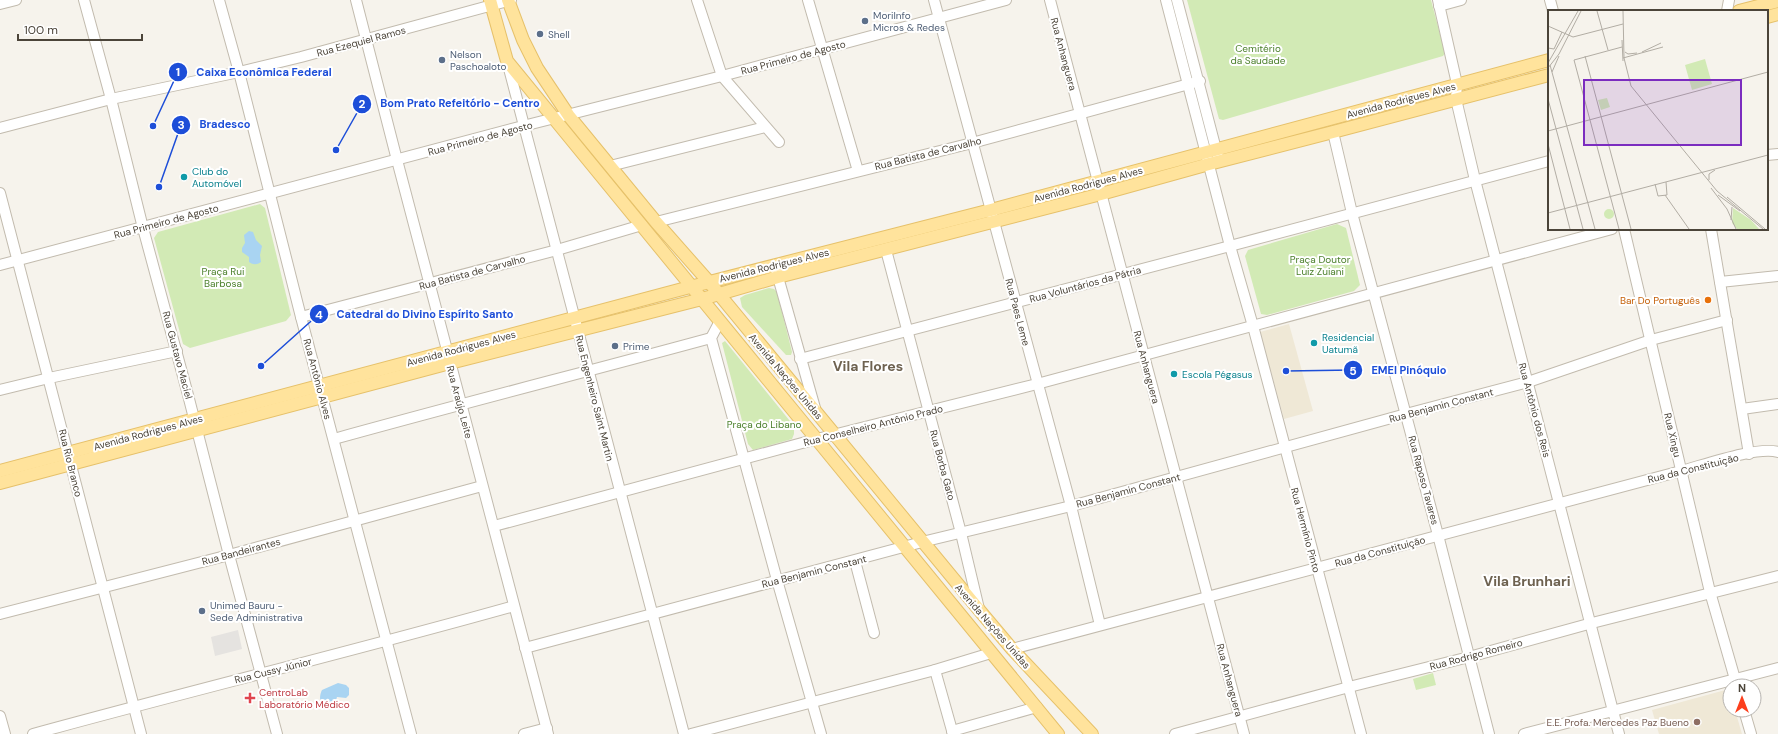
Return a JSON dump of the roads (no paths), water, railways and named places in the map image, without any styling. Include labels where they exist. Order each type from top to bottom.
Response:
[{"type":"main road","name":"Avenida Nações Unidas","points":[[509,0],[523,40],[537,68],[569,116],[656,222],[709,282],[922,542],[1012,649],[1092,734]]},
{"type":"main road","points":[[1743,10],[1778,1]]},
{"type":"main road","name":"Avenida Nações Unidas","points":[[491,3],[507,61],[642,225],[690,287],[702,299],[1058,734]]},
{"type":"main road","points":[[1768,17],[1778,14]]},
{"type":"main road","name":"Avenida Rodrigues Alves","points":[[0,483],[70,459],[448,357],[576,324],[702,299],[776,272],[992,216],[1101,194],[1213,156],[1457,84],[1548,60]]},
{"type":"main road","name":"Avenida Rodrigues Alves","points":[[576,324],[709,282],[776,272],[886,250],[1097,181],[1333,132],[1548,74]]},
{"type":"main road","name":"Avenida Rodrigues Alves","points":[[0,471],[70,459]]},
{"type":"street","points":[[0,4],[16,0]]},
{"type":"street","name":"Rua Gustavo Maciel","points":[[84,0],[111,99],[142,228],[177,350],[229,555],[277,734]]},
{"type":"street","name":"Rua Antônio Alves","points":[[219,0],[240,72],[301,317],[322,392],[354,520],[388,642],[411,734]]},
{"type":"street","name":"Rua Araújo Leite","points":[[356,0],[396,160],[548,731]]},
{"type":"street","name":"Rua Ezequiel Ramos","points":[[0,128],[111,99],[240,72],[365,40],[491,3],[509,0]]},
{"type":"street","points":[[697,0],[722,76],[779,142]]},
{"type":"street","points":[[808,0],[858,171]]},
{"type":"street","name":"Rua Paes Leme","points":[[934,0],[1071,506],[1100,625]]},
{"type":"street","name":"Rua Primeiro de Agosto","points":[[0,265],[1006,0]]},
{"type":"street","name":"Rua Anhanguera","points":[[1050,0],[1081,114],[1121,274],[1144,354],[1244,734]]},
{"type":"street","points":[[1166,0],[1188,85],[1213,156]]},
{"type":"street","points":[[1177,0],[1200,81],[1230,246],[1253,326],[1608,230]]},
{"type":"street","points":[[1438,3],[1461,0]]},
{"type":"street","points":[[1550,0],[1553,10]]},
{"type":"street","points":[[1727,10],[1729,0]]},
{"type":"street","name":"Rua Antônio dos Reis","points":[[1438,3],[1457,84],[1456,99],[1475,180],[1592,623],[1612,711],[1619,734]]},
{"type":"street","name":"Rua Engenheiro Saint Martin","points":[[507,61],[684,734]]},
{"type":"street","name":"Rua Batista de Carvalho","points":[[656,222],[972,143],[1200,81]]},
{"type":"street","points":[[610,166],[765,127]]},
{"type":"street","name":"Rua Raposo Tavares","points":[[1333,132],[1373,294],[1438,535],[1489,734]]},
{"type":"street","points":[[1768,156],[1778,154]]},
{"type":"street","points":[[1230,246],[1548,160]]},
{"type":"street","name":"Rua Rio Branco","points":[[0,193],[141,734]]},
{"type":"street","name":"Rua Batista de Carvalho","points":[[301,317],[557,250],[642,225]]},
{"type":"street","name":"Rua Xingu","points":[[1624,230],[1710,592],[1735,678]]},
{"type":"street","points":[[1711,230],[1749,454]]},
{"type":"street","name":"Rua Voluntários da Pátria","points":[[800,359],[1230,246]]},
{"type":"street","name":"Rua Borba Gato","points":[[886,250],[961,533],[980,611]]},
{"type":"street","points":[[776,272],[816,412]]},
{"type":"street","points":[[1720,282],[1778,276]]},
{"type":"street","name":"Rua Benjamin Constant","points":[[525,648],[922,542],[1071,506],[1176,476],[1528,382],[1651,340],[1727,320]]},
{"type":"street","points":[[720,321],[712,338],[777,580],[821,734]]},
{"type":"street","name":"Rua Conselheiro Antônio Prado","points":[[494,526],[817,439],[1037,384],[1144,354],[1253,326]]},
{"type":"street","name":"Rua Hermínio Pinto","points":[[1253,326],[1361,734]]},
{"type":"street","points":[[334,439],[461,403],[589,372],[712,338]]},
{"type":"street","points":[[0,390],[177,350]]},
{"type":"street","points":[[1742,409],[1778,404]]},
{"type":"street","name":"Rua da Constituição","points":[[1012,649],[1560,502],[1749,454],[1771,450],[1778,452]]},
{"type":"street","name":"Rua Bandeirantes","points":[[0,614],[103,586],[229,555],[482,486]]},
{"type":"street","points":[[855,561],[874,633]]},
{"type":"street","name":"Rua Rodrigo Romeiro","points":[[1175,734],[1710,592],[1778,576]]},
{"type":"street","name":"Rua Cussy Júnior","points":[[33,734],[134,706],[388,642],[514,606]]},
{"type":"street","points":[[691,734],[935,670],[991,653]]},
{"type":"street","points":[[1750,678],[1778,668]]},
{"type":"street","points":[[935,670],[952,732],[1037,707]]},
{"type":"street","points":[[1524,734],[1612,711],[1722,686]]},
{"type":"street","points":[[0,716],[5,734]]},
{"type":"street","points":[[1746,718],[1751,734]]},
{"type":"street","points":[[524,734],[548,731]]},
{"type":"water","points":[[249,231],[253,232],[256,240],[262,246],[260,255],[261,262],[256,264],[249,262],[249,257],[242,252],[242,248],[245,243],[244,235]]},
{"type":"water","points":[[338,683],[346,685],[349,688],[349,695],[346,698],[337,697],[334,707],[326,708],[320,701],[322,690]]},
{"type":"place","name":"MoriInfo Micros & Redes","points":[[865,21]]},
{"type":"place","name":"Shell","points":[[540,34]]},
{"type":"place","name":"Nelson Paschoaloto","points":[[442,60]]},
{"type":"place","name":"Caixa Econômica Federal","points":[[153,126]]},
{"type":"place","name":"Bom Prato Refeitório - Centro","points":[[336,150]]},
{"type":"place","name":"Club do Automóvel","points":[[184,177]]},
{"type":"place","name":"Bradesco","points":[[159,187]]},
{"type":"place","name":"Bar Do Português","points":[[1708,300]]},
{"type":"place","name":"Residencial Uatumã","points":[[1314,343]]},
{"type":"place","name":"Prime","points":[[615,346]]},
{"type":"place","name":"Catedral do Divino Espírito Santo","points":[[261,366]]},
{"type":"place","name":"EMEI Pinóquio","points":[[1286,371]]},
{"type":"place","name":"Escola Pégasus","points":[[1174,374]]},
{"type":"place","name":"Unimed Bauru - Sede Administrativa","points":[[202,611]]},
{"type":"place","name":"CentroLab Laboratório Médico","points":[[250,698]]},
{"type":"place","name":"E.E. Profa. Mercedes Paz Bueno","points":[[1697,722]]},
{"type":"district","name":"Vila Flores","points":[[868,366]]},
{"type":"district","name":"Vila Brunhari","points":[[1527,581]]},
{"type":"park label","name":"Cemitério da Saudade","points":[[1258,54]]},
{"type":"park label","name":"Praça Doutor Luiz Zuiani","points":[[1320,264]]},
{"type":"park label","name":"Praça Rui Barbosa","points":[[223,276]]},
{"type":"park label","name":"Praça do Libano","points":[[764,424]]}]
